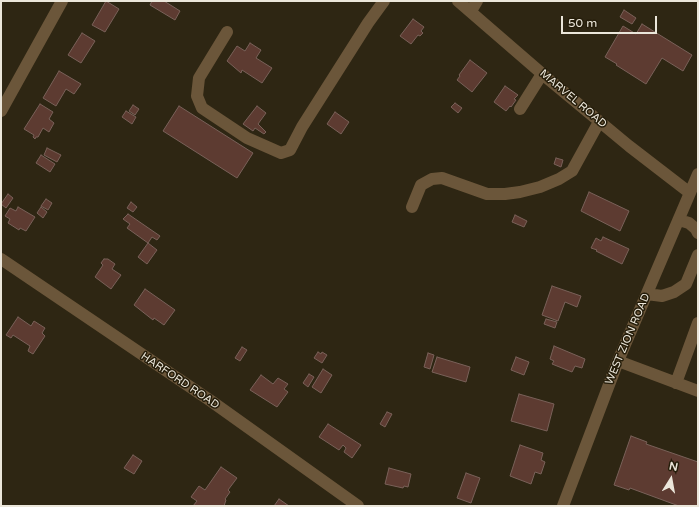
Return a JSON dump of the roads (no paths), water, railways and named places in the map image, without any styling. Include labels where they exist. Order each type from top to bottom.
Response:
[{"type":"street","points":[[1,111],[62,1]]},
{"type":"street","points":[[227,32],[199,78],[197,96],[202,108],[247,138],[281,153],[290,150],[302,127],[368,23],[384,1]]},
{"type":"street","name":"MARVEL ROAD","points":[[458,1],[599,122],[690,193]]},
{"type":"street","points":[[470,11],[477,1]]},
{"type":"street","points":[[520,109],[542,74]]},
{"type":"street","points":[[412,206],[421,185],[432,178],[442,178],[487,194],[520,192],[540,187],[559,179],[572,171],[599,122]]},
{"type":"street","name":"WEST ZION ROAD","points":[[562,506],[618,361],[698,174]]},
{"type":"street","points":[[679,220],[690,223],[698,233]]},
{"type":"street","points":[[647,294],[662,296],[674,292],[686,284],[698,255]]},
{"type":"street","name":"HARFORD ROAD","points":[[1,258],[211,401],[358,506]]},
{"type":"street","points":[[676,383],[698,323]]},
{"type":"street","points":[[618,361],[698,391]]}]
